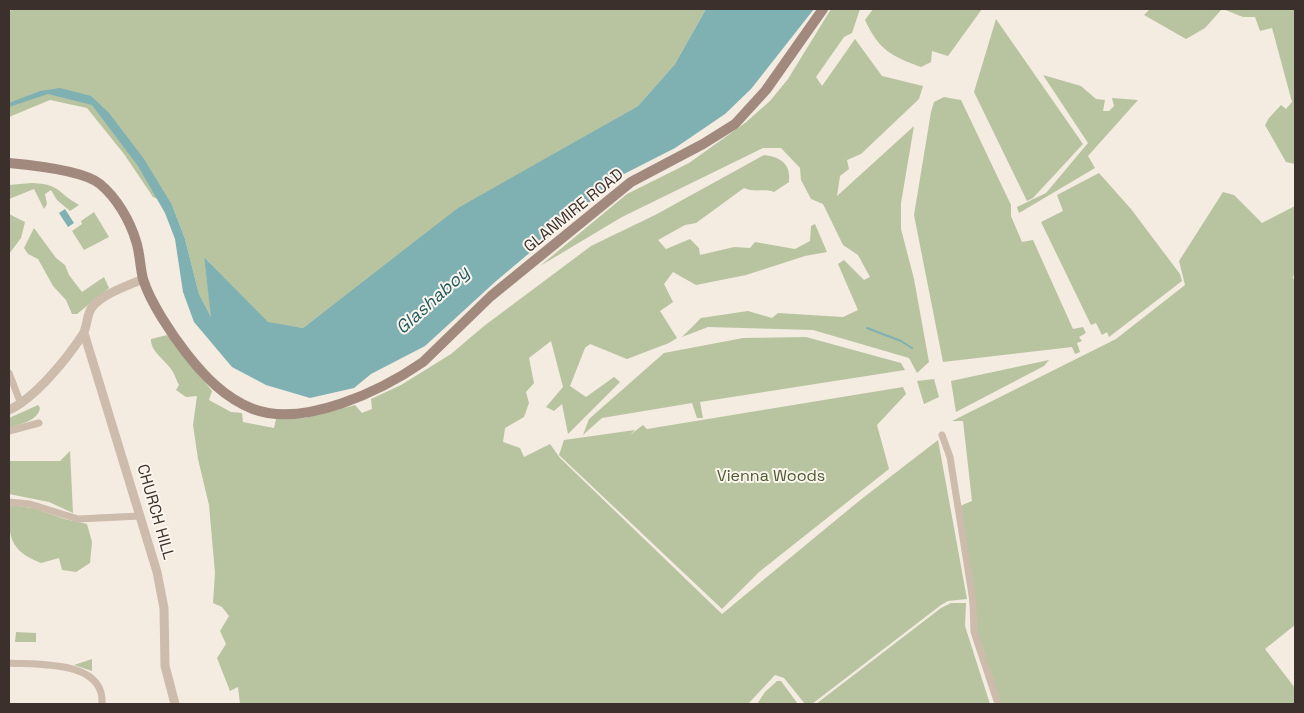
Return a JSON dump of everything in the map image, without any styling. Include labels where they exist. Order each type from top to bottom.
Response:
[{"type":"main road","name":"GLANMIRE ROAD","points":[[9,163],[74,174],[97,182],[102,186],[115,200],[128,222],[137,242],[144,279],[178,342],[196,365],[217,388],[253,409],[282,414],[301,413],[339,404],[376,389],[423,362],[491,296],[631,182],[703,144],[735,124],[766,90],[823,9]]},
{"type":"street","points":[[9,410],[21,404],[37,390],[84,333],[89,311],[94,304],[144,279]]},
{"type":"street","name":"CHURCH HILL","points":[[84,333],[161,589],[165,666],[175,704]]},
{"type":"street","points":[[9,373],[21,404]]},
{"type":"street","points":[[9,431],[39,423]]},
{"type":"street","points":[[942,435],[947,445],[952,466],[973,601],[974,632],[998,704]]},
{"type":"street","points":[[9,502],[30,504],[78,519],[140,516]]},
{"type":"street","points":[[9,663],[55,666],[85,673],[97,684],[102,704]]},
{"type":"green space","points":[[12,9],[706,9],[675,64],[638,106],[458,209],[303,328],[268,323],[204,257],[212,319],[199,294],[185,239],[172,205],[153,197],[124,154],[87,108],[50,100],[9,117],[9,12]]},
{"type":"green space","points":[[831,9],[860,9],[852,33],[844,37],[816,77],[822,86],[855,39],[882,76],[923,86],[919,99],[861,154],[847,160],[849,169],[840,176],[837,196],[914,126],[901,203],[901,229],[914,279],[929,362],[917,373],[909,358],[813,330],[708,327],[682,337],[701,318],[748,311],[772,318],[778,313],[843,317],[858,310],[838,264],[844,260],[864,280],[870,277],[858,255],[843,245],[823,204],[811,199],[801,180],[800,168],[781,148],[763,148],[622,217],[540,266],[627,194],[689,163],[745,123],[770,101],[788,79]]},
{"type":"green space","points":[[873,9],[982,9],[948,56],[932,51],[931,62],[921,67],[887,51],[875,38],[865,20]]},
{"type":"green space","points":[[1150,9],[1222,9],[1205,28],[1186,39],[1144,15]]},
{"type":"green space","points":[[1223,9],[1295,9],[1295,164],[1286,162],[1265,125],[1281,105],[1286,109],[1292,102],[1272,28],[1260,31],[1255,17],[1243,17]]},
{"type":"green space","points":[[996,19],[1083,144],[1033,198],[1027,201],[974,92]]},
{"type":"green space","points":[[1043,75],[1081,86],[1096,99],[1105,100],[1103,111],[1109,111],[1114,106],[1112,98],[1138,100],[1088,156],[1095,168],[1019,213],[1017,207],[1046,193],[1088,143]]},
{"type":"green space","points":[[944,97],[961,100],[1011,205],[1011,216],[1022,242],[1033,240],[1073,329],[1083,327],[1086,333],[1079,337],[1082,341],[1077,343],[1080,352],[1075,354],[1072,347],[943,362],[914,215],[931,112],[934,102]]},
{"type":"green space","points":[[764,155],[784,162],[788,170],[789,182],[774,192],[744,188],[696,223],[685,225],[658,240],[666,249],[690,239],[699,248],[700,255],[734,247],[750,248],[755,242],[795,249],[810,241],[811,226],[815,224],[827,252],[805,256],[746,275],[696,285],[673,272],[664,284],[673,302],[660,311],[677,338],[669,343],[627,359],[590,344],[585,348],[570,386],[586,397],[614,377],[620,382],[568,434],[562,404],[554,411],[546,407],[563,387],[551,341],[529,358],[534,383],[526,392],[529,403],[524,417],[505,428],[503,442],[520,448],[524,457],[550,444],[560,458],[722,614],[859,501],[938,440],[967,599],[948,601],[941,605],[812,704],[805,704],[784,678],[775,675],[748,704],[240,704],[238,687],[230,691],[217,658],[226,644],[220,631],[229,616],[222,607],[213,603],[215,573],[209,505],[198,459],[193,425],[197,396],[186,397],[176,390],[179,385],[174,373],[153,348],[151,339],[167,335],[212,391],[209,400],[231,412],[242,413],[243,422],[274,428],[276,419],[305,418],[355,405],[362,413],[372,409],[371,399],[401,385],[451,354],[484,326],[591,246],[657,214]]},
{"type":"green space","points":[[1099,173],[1131,209],[1180,274],[1182,281],[1109,337],[1107,332],[1102,335],[1096,323],[1091,325],[1041,222],[1063,211],[1057,195]]},
{"type":"green space","points":[[31,183],[53,187],[79,205],[70,211],[57,200],[51,190],[45,194],[47,204],[44,209],[34,189],[9,199],[9,185]]},
{"type":"green space","points":[[1223,192],[1234,195],[1262,223],[1295,206],[1295,270],[1293,278],[1295,281],[1295,625],[1265,649],[1295,688],[1295,704],[997,704],[971,618],[960,506],[972,501],[963,421],[952,421],[1116,339],[1185,285],[1179,261]]},
{"type":"green space","points":[[94,212],[109,237],[84,250],[72,231],[82,224],[81,221]]},
{"type":"green space","points":[[9,214],[25,222],[21,238],[9,254]]},
{"type":"green space","points":[[34,228],[56,258],[65,265],[69,275],[82,292],[104,277],[109,288],[77,314],[72,314],[66,300],[53,286],[38,259],[28,254],[24,248]]},
{"type":"green space","points":[[806,337],[901,363],[905,370],[700,402],[703,418],[697,418],[692,403],[602,418],[583,435],[589,419],[664,353],[743,338]]},
{"type":"green space","points":[[1049,360],[1044,366],[956,412],[951,381]]},
{"type":"green space","points":[[934,379],[939,397],[924,404],[917,381]]},
{"type":"green space","name":"Vienna Woods","points":[[903,387],[906,394],[877,425],[889,469],[759,572],[722,609],[559,455],[564,440],[635,430],[630,435],[643,425],[647,429]]},
{"type":"green space","points":[[38,405],[40,408],[36,416],[9,428],[9,418]]},
{"type":"green space","points":[[70,451],[73,513],[49,502],[9,494],[9,461],[60,461]]},
{"type":"green space","points":[[9,505],[33,508],[87,524],[92,542],[90,563],[76,572],[62,570],[59,558],[41,563],[22,553],[16,547],[10,534]]},
{"type":"green space","points":[[951,603],[966,603],[965,626],[990,704],[816,704],[941,608]]},
{"type":"green space","points":[[16,632],[36,633],[36,642],[15,642]]},
{"type":"green space","points":[[92,659],[92,671],[74,665]]},
{"type":"green space","points":[[777,681],[781,681],[798,704],[757,704],[765,692]]},
{"type":"water","name":"Glashaboy","points":[[706,9],[814,9],[751,89],[725,114],[675,148],[622,175],[495,282],[425,346],[371,374],[354,388],[310,398],[266,385],[232,367],[194,322],[183,292],[175,239],[165,213],[138,166],[92,105],[48,94],[9,107],[9,103],[40,91],[60,88],[91,96],[109,113],[144,159],[172,205],[185,239],[199,294],[211,317],[204,257],[268,322],[303,328],[458,208],[638,106],[675,64]]},
{"type":"water","points":[[65,209],[74,223],[68,227],[59,213]]},
{"type":"waterway","points":[[867,328],[901,341],[912,348]]}]
